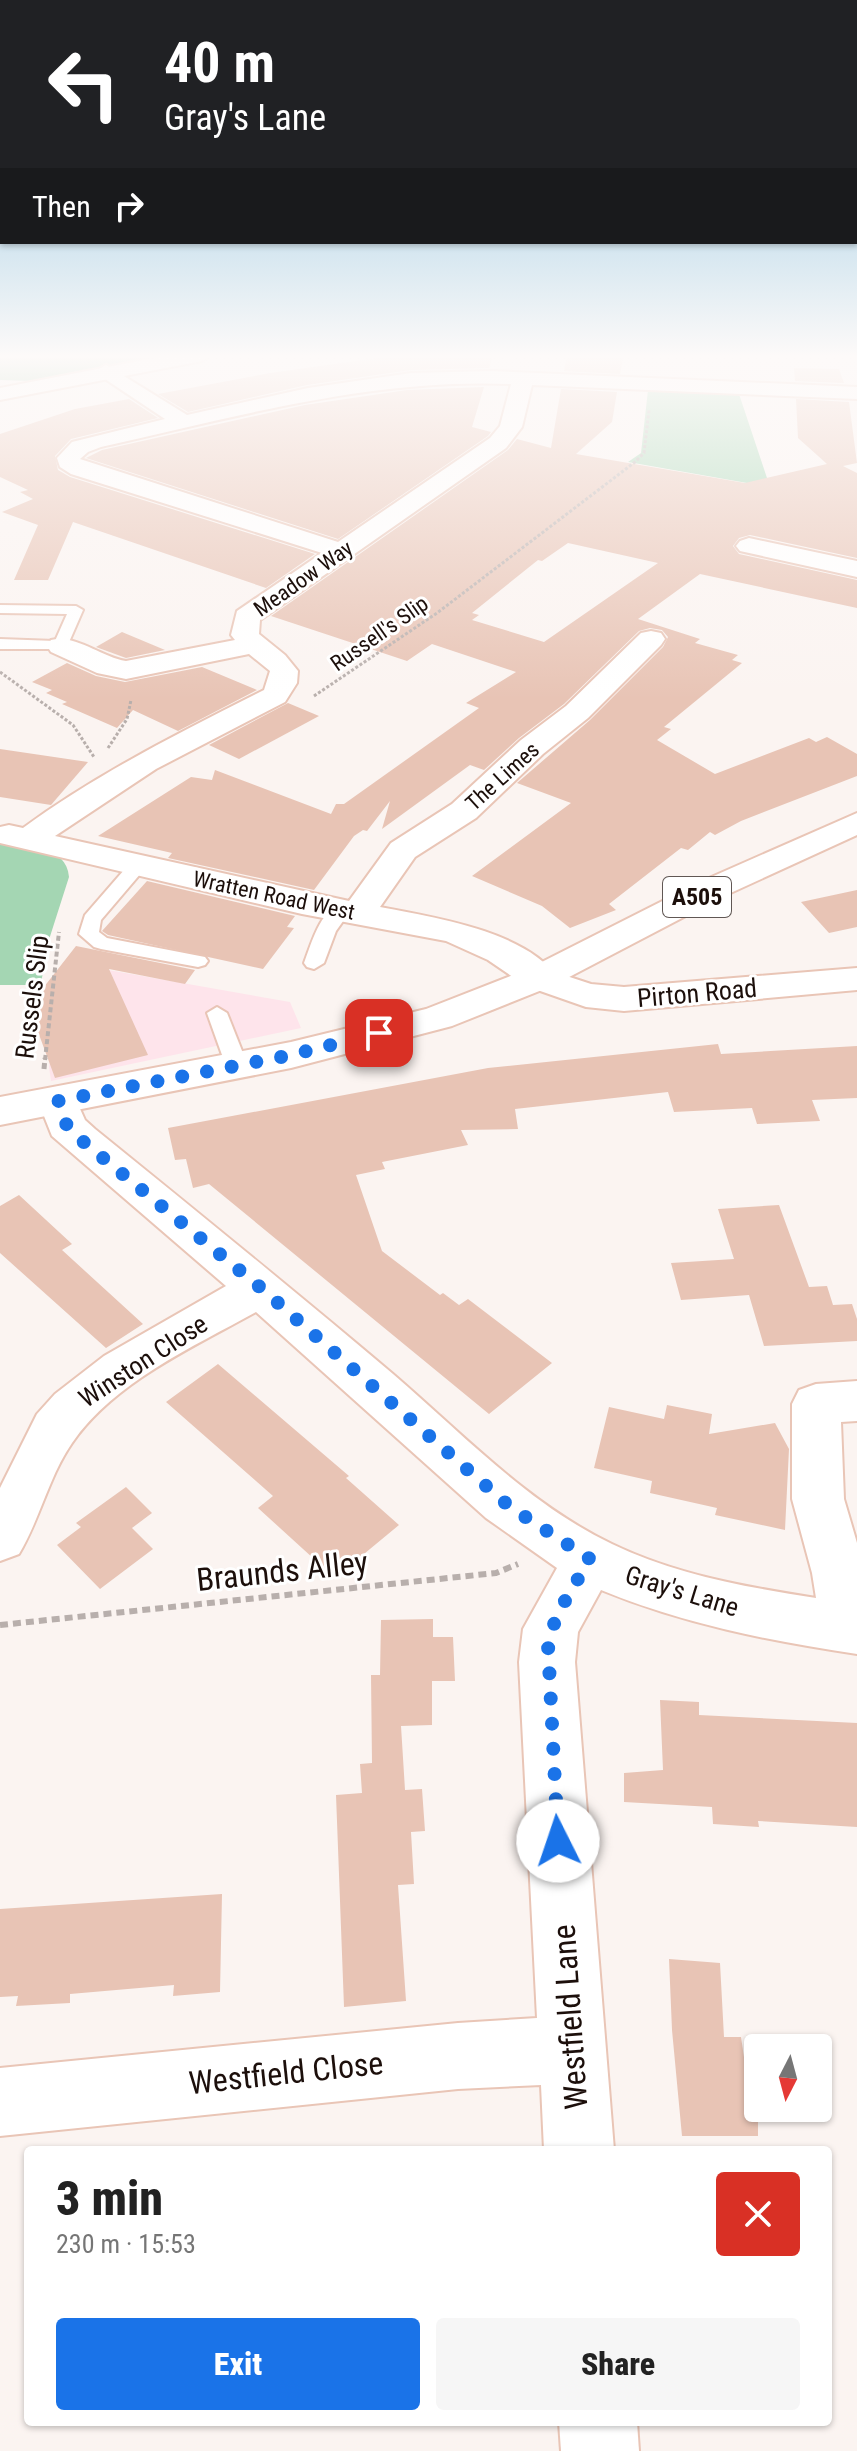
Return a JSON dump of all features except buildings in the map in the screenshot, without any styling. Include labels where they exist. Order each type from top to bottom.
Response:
[{"type":"street","points":[[80,469],[340,551]]},
{"type":"street","name":"Meadow Way","points":[[15,836],[103,774],[145,762],[275,696],[283,683],[284,671],[272,657],[253,645],[244,628],[252,612],[459,469]]},
{"type":"street","points":[[749,546],[857,569]]},
{"type":"street","name":"The Limes","points":[[349,911],[403,850],[464,811],[532,747],[577,712],[651,639]]},
{"type":"street","points":[[63,641],[107,667],[137,669],[253,645]]},
{"type":"street","name":"A505","points":[[0,1111],[237,1066],[438,1018],[539,978],[712,889],[857,823]]},
{"type":"street","name":"Wratten Road West","points":[[15,836],[138,866],[456,932],[488,945],[539,978]]},
{"type":"street","name":"Pirton Road","points":[[539,978],[586,995],[624,999],[857,979]]},
{"type":"street","name":"Gray's Lane","points":[[54,1102],[67,1126],[80,1139],[261,1288],[510,1507],[577,1552],[641,1582],[705,1602],[770,1616],[852,1628]]},
{"type":"street","name":"Winston Close","points":[[0,1538],[53,1430],[70,1409],[90,1392],[175,1336],[261,1288]]},
{"type":"street","points":[[852,1628],[818,1499],[816,1404],[857,1401]]},
{"type":"street","name":"Westfield Lane","points":[[577,1552],[551,1629],[547,1662],[579,2146]]},
{"type":"street","name":"Westfield Close","points":[[0,2102],[458,2056],[572,2050]]},
{"type":"street","points":[[598,2426],[600,2451]]},
{"type":"lane","points":[[0,609],[76,610],[63,641]]},
{"type":"lane","points":[[0,635],[63,641]]},
{"type":"lane","points":[[0,644],[63,641]]},
{"type":"lane","points":[[138,866],[92,919],[89,934],[101,943],[198,961]]},
{"type":"lane","points":[[314,963],[326,930],[349,911]]},
{"type":"lane","points":[[217,1013],[237,1066]]},
{"type":"path","name":"Russell's Slip","points":[[303,702],[395,645],[558,516],[624,469]]},
{"type":"path","points":[[103,774],[127,719],[137,669]]},
{"type":"path","points":[[0,672],[73,725],[103,774]]},
{"type":"path","name":"Russels Slip","points":[[54,1102],[43,1075],[58,936],[79,875],[95,856]]},
{"type":"path","name":"Braunds Alley","points":[[0,1625],[496,1573],[577,1552]]},
{"type":"shaded area","points":[[63,962],[290,1002],[301,1028],[51,1081],[49,1067]]},
{"type":"green space","points":[[670,469],[764,469],[770,487]]},
{"type":"green space","points":[[0,840],[43,848],[61,858],[66,866],[69,877],[46,949],[41,985],[0,985]]},
{"type":"route","points":[[379,1033],[291,1055],[58,1101],[67,1126],[80,1139],[261,1288],[510,1507],[590,1559],[562,1606],[551,1629],[548,1645],[558,1841]]}]
